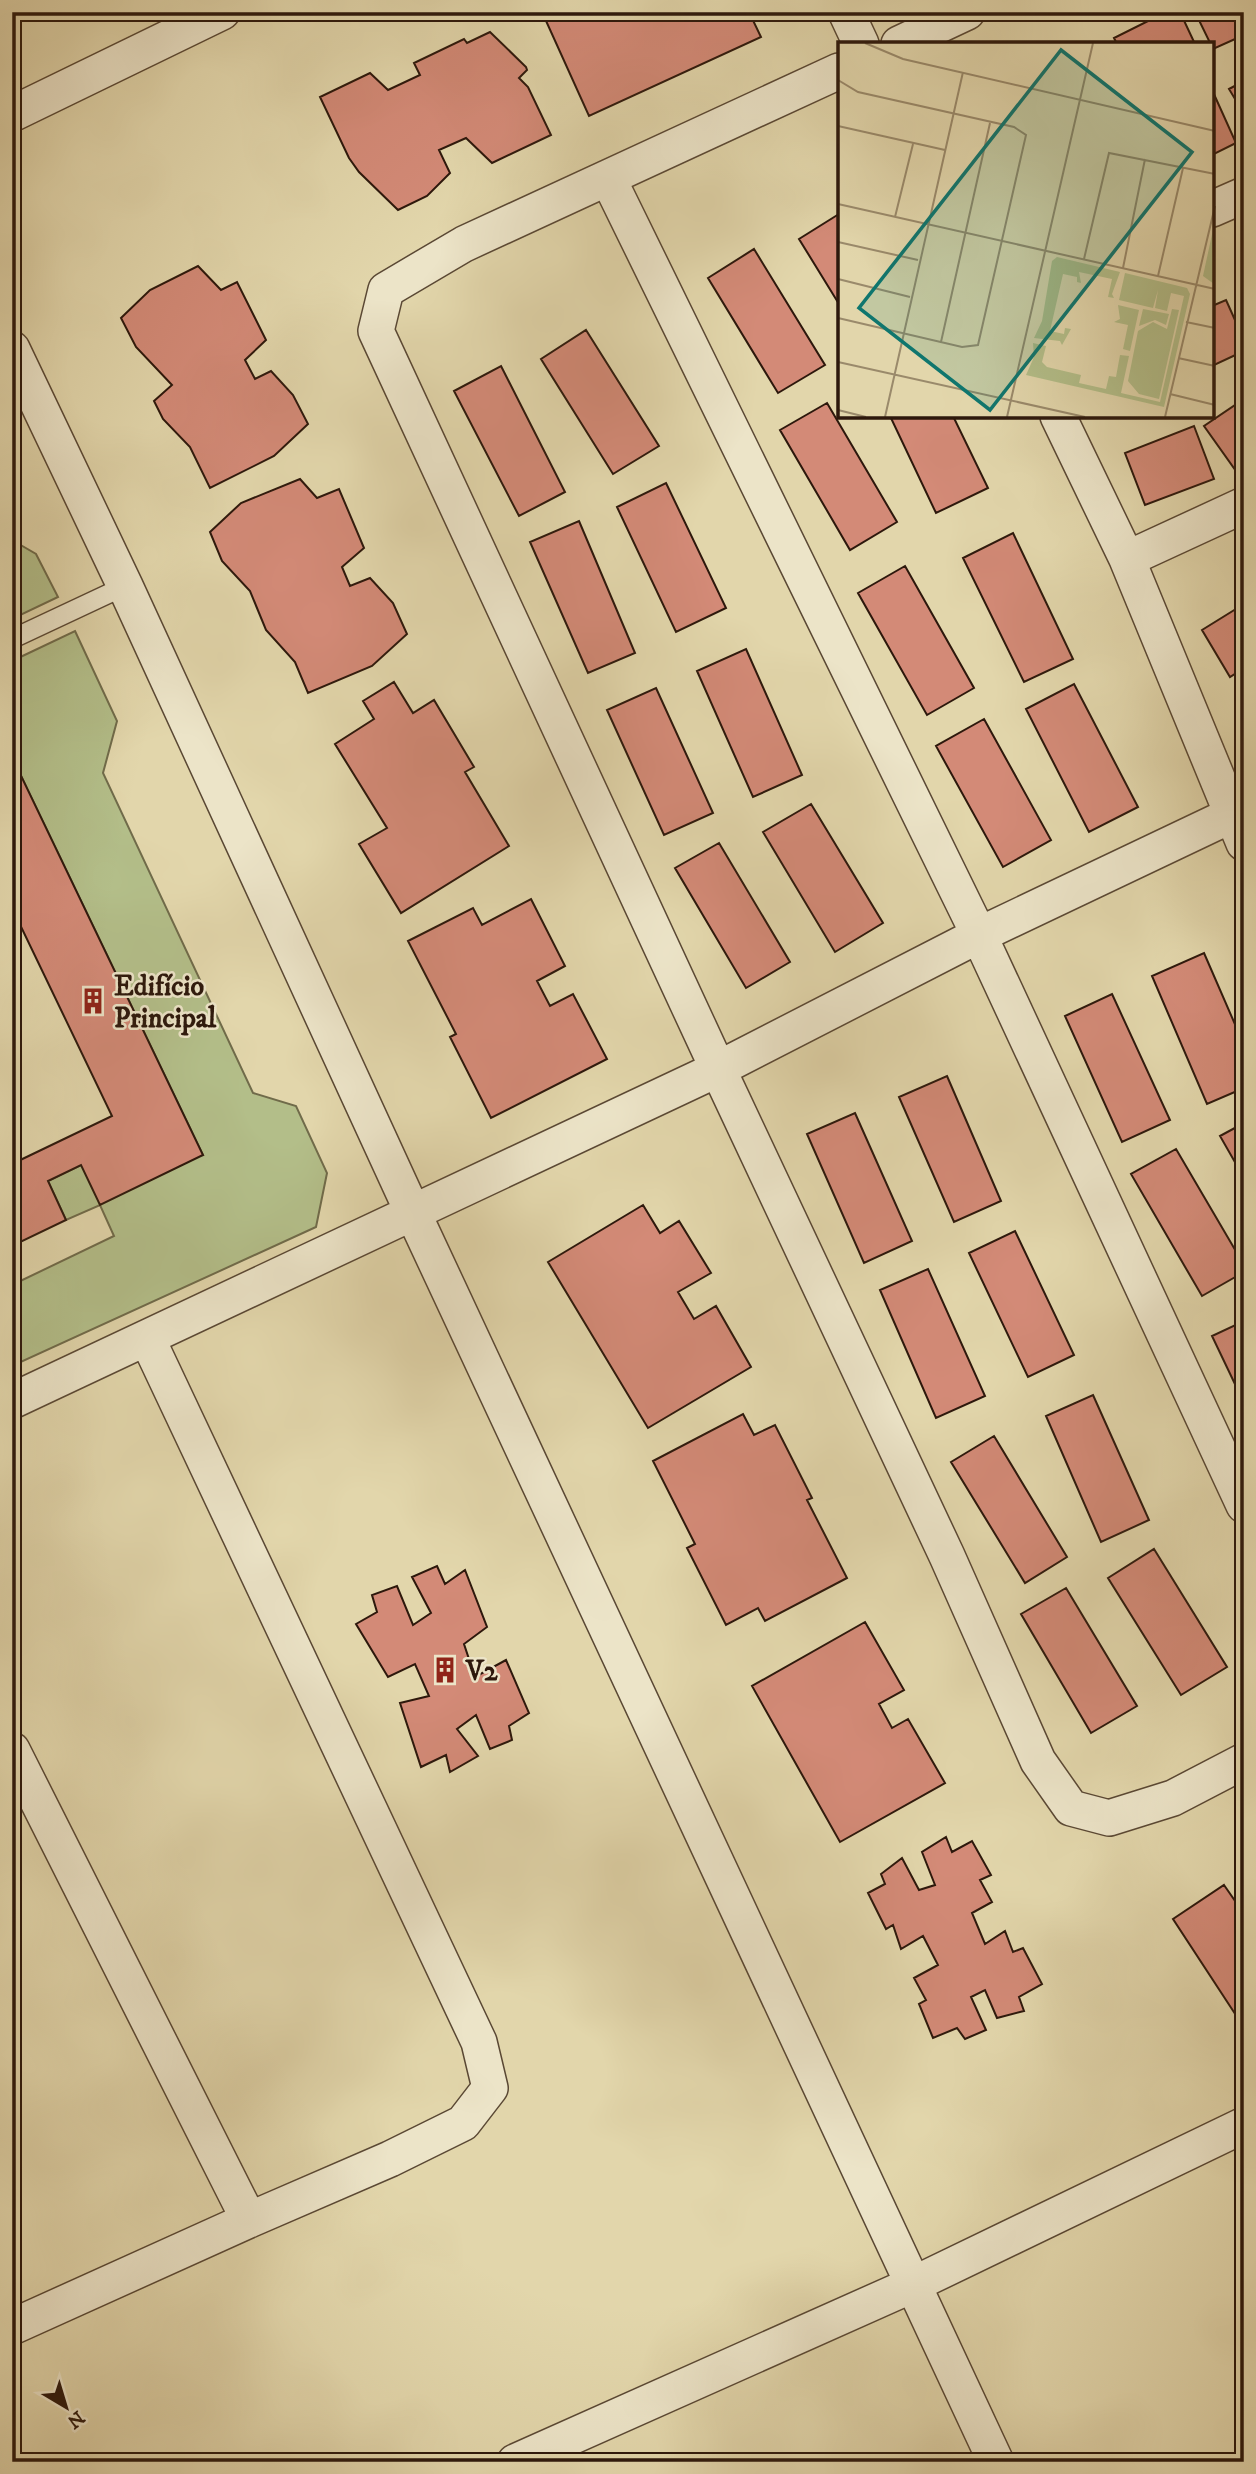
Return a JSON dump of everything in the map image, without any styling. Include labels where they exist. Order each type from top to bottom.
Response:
[{"type":"street","points":[[12,114],[222,12]]},
{"type":"street","points":[[846,12],[860,42]]},
{"type":"street","points":[[903,42],[967,12]]},
{"type":"street","points":[[838,71],[464,244],[386,290],[376,331],[947,1556],[1038,1761],[1071,1808],[1109,1818],[1173,1798],[1244,1761]]},
{"type":"street","points":[[608,178],[979,935],[1244,1505]]},
{"type":"street","points":[[1214,208],[1244,195]]},
{"type":"street","points":[[12,349],[125,586],[413,1213],[996,2462]]},
{"type":"street","points":[[12,1401],[718,1069],[979,935],[1239,822],[1127,559],[1059,418]]},
{"type":"street","points":[[1127,559],[1244,505]]},
{"type":"street","points":[[12,2327],[390,2159],[463,2123],[490,2088],[479,2042],[147,1338]]},
{"type":"street","points":[[12,1750],[249,2220]]},
{"type":"street","points":[[515,2462],[912,2285],[1244,2124]]},
{"type":"lane","points":[[12,639],[125,586]]},
{"type":"green space","points":[[12,540],[36,554],[58,597],[12,619]]},
{"type":"green space","points":[[75,631],[117,721],[103,773],[253,1093],[296,1106],[327,1173],[316,1227],[12,1366],[12,1285],[114,1236],[100,1205],[66,1220],[48,1181],[81,1165],[203,1155],[12,757],[12,661]]},
{"type":"building","points":[[542,12],[749,12],[761,37],[589,116]]},
{"type":"building","points":[[1166,12],[1180,12],[1194,42],[1116,42],[1114,38]]},
{"type":"building","points":[[1195,12],[1244,12],[1244,35],[1214,49],[1214,42],[1210,42]]},
{"type":"building","points":[[490,32],[526,67],[527,70],[519,78],[528,87],[551,135],[492,163],[466,138],[439,150],[450,173],[427,196],[398,210],[359,172],[349,158],[320,97],[370,73],[388,90],[420,75],[414,63],[464,39],[467,43]]},
{"type":"building","points":[[1244,81],[1244,114],[1229,89]]},
{"type":"building","points":[[1214,94],[1236,143],[1214,154]]},
{"type":"building","points":[[838,215],[838,302],[799,239]]},
{"type":"building","points":[[754,249],[825,365],[778,393],[708,278]]},
{"type":"building","points":[[198,266],[221,290],[237,282],[266,340],[245,360],[255,379],[271,371],[293,395],[308,424],[274,456],[210,488],[190,447],[163,419],[154,401],[172,385],[136,347],[121,318],[150,290]]},
{"type":"building","points":[[1226,300],[1244,340],[1244,351],[1214,365],[1214,305]]},
{"type":"building","points":[[586,330],[659,446],[613,474],[541,359]]},
{"type":"building","points":[[501,366],[565,492],[519,516],[454,391]]},
{"type":"building","points":[[1244,399],[1244,465],[1236,471],[1204,426]]},
{"type":"building","points":[[827,403],[897,522],[850,550],[780,430]]},
{"type":"building","points":[[891,418],[954,418],[988,488],[936,513]]},
{"type":"building","points":[[1194,426],[1214,479],[1145,505],[1125,453]]},
{"type":"building","points":[[300,479],[317,498],[339,489],[364,548],[342,567],[350,586],[370,578],[393,603],[407,634],[372,666],[308,693],[295,662],[266,630],[250,591],[222,561],[210,532],[241,503]]},
{"type":"building","points":[[666,483],[726,608],[676,632],[617,507]]},
{"type":"building","points":[[579,521],[635,653],[588,673],[530,542]]},
{"type":"building","points":[[1013,533],[1073,659],[1024,682],[963,558]]},
{"type":"building","points":[[905,566],[974,688],[927,715],[858,593]]},
{"type":"building","points":[[1244,604],[1244,668],[1230,677],[1202,630]]},
{"type":"building","points":[[746,649],[802,775],[753,797],[697,671]]},
{"type":"building","points":[[394,682],[413,713],[434,700],[474,767],[465,772],[509,846],[401,913],[359,844],[387,828],[335,744],[374,719],[363,701]]},
{"type":"building","points":[[1074,684],[1138,807],[1089,832],[1026,709]]},
{"type":"building","points":[[656,688],[713,813],[664,835],[607,710]]},
{"type":"building","points":[[984,719],[1051,840],[1003,867],[936,746]]},
{"type":"building","name":"Edifício Principal","points":[[12,757],[203,1155],[100,1205],[81,1165],[48,1181],[66,1220],[12,1246],[12,1164],[112,1116],[12,908]]},
{"type":"building","points":[[811,804],[883,923],[835,952],[763,832]]},
{"type":"building","points":[[719,843],[790,962],[746,988],[675,868]]},
{"type":"building","points":[[531,899],[565,966],[537,981],[550,1006],[573,994],[607,1059],[491,1118],[450,1037],[456,1034],[408,941],[473,908],[482,925]]},
{"type":"building","points":[[1204,953],[1244,1045],[1244,1088],[1207,1104],[1152,976]]},
{"type":"building","points":[[1112,994],[1170,1120],[1122,1142],[1065,1016]]},
{"type":"building","points":[[947,1076],[1001,1201],[954,1222],[899,1097]]},
{"type":"building","points":[[855,1113],[912,1241],[864,1263],[807,1134]]},
{"type":"building","points":[[1244,1123],[1244,1178],[1220,1136]]},
{"type":"building","points":[[1176,1149],[1244,1265],[1244,1272],[1202,1296],[1131,1174]]},
{"type":"building","points":[[643,1205],[660,1233],[679,1221],[711,1273],[678,1292],[694,1319],[716,1306],[751,1367],[648,1428],[548,1262]]},
{"type":"building","points":[[1015,1231],[1074,1355],[1028,1377],[969,1253]]},
{"type":"building","points":[[928,1269],[985,1396],[936,1418],[880,1290]]},
{"type":"building","points":[[1244,1321],[1244,1403],[1212,1336]]},
{"type":"building","points":[[1093,1395],[1149,1520],[1101,1542],[1046,1416]]},
{"type":"building","points":[[743,1414],[754,1435],[775,1425],[812,1498],[807,1500],[847,1578],[765,1621],[758,1608],[726,1625],[687,1548],[695,1544],[653,1461]]},
{"type":"building","points":[[994,1436],[1067,1557],[1025,1583],[951,1462]]},
{"type":"building","points":[[1154,1549],[1227,1667],[1181,1695],[1108,1578]]},
{"type":"building","name":"V2","points":[[437,1566],[445,1584],[465,1570],[487,1627],[464,1644],[475,1677],[506,1660],[529,1713],[509,1726],[512,1740],[490,1749],[476,1715],[457,1729],[478,1756],[450,1772],[446,1755],[421,1767],[400,1703],[429,1696],[415,1664],[388,1677],[356,1624],[377,1612],[372,1595],[397,1586],[413,1625],[431,1613],[412,1577]]},
{"type":"building","points":[[1066,1588],[1137,1706],[1091,1733],[1021,1614]]},
{"type":"building","points":[[865,1622],[904,1690],[879,1704],[892,1728],[908,1719],[945,1783],[840,1842],[752,1686]]},
{"type":"building","points":[[946,1837],[952,1852],[972,1841],[991,1875],[980,1880],[992,1902],[972,1913],[985,1944],[1005,1931],[1013,1952],[1023,1948],[1042,1984],[1019,1997],[1024,2011],[997,2018],[985,1990],[971,1997],[986,2030],[965,2039],[957,2028],[933,2038],[919,2004],[926,2000],[914,1978],[938,1965],[923,1936],[901,1949],[893,1925],[886,1929],[868,1893],[885,1884],[881,1874],[902,1858],[919,1890],[935,1885],[922,1852]]},
{"type":"building","points":[[1224,1885],[1240,1908],[1244,1905],[1243,2026],[1173,1919]]},
{"type":"place","name":"Edifício Principal","points":[[93,1001]]},
{"type":"place","name":"V2","points":[[445,1670]]}]
